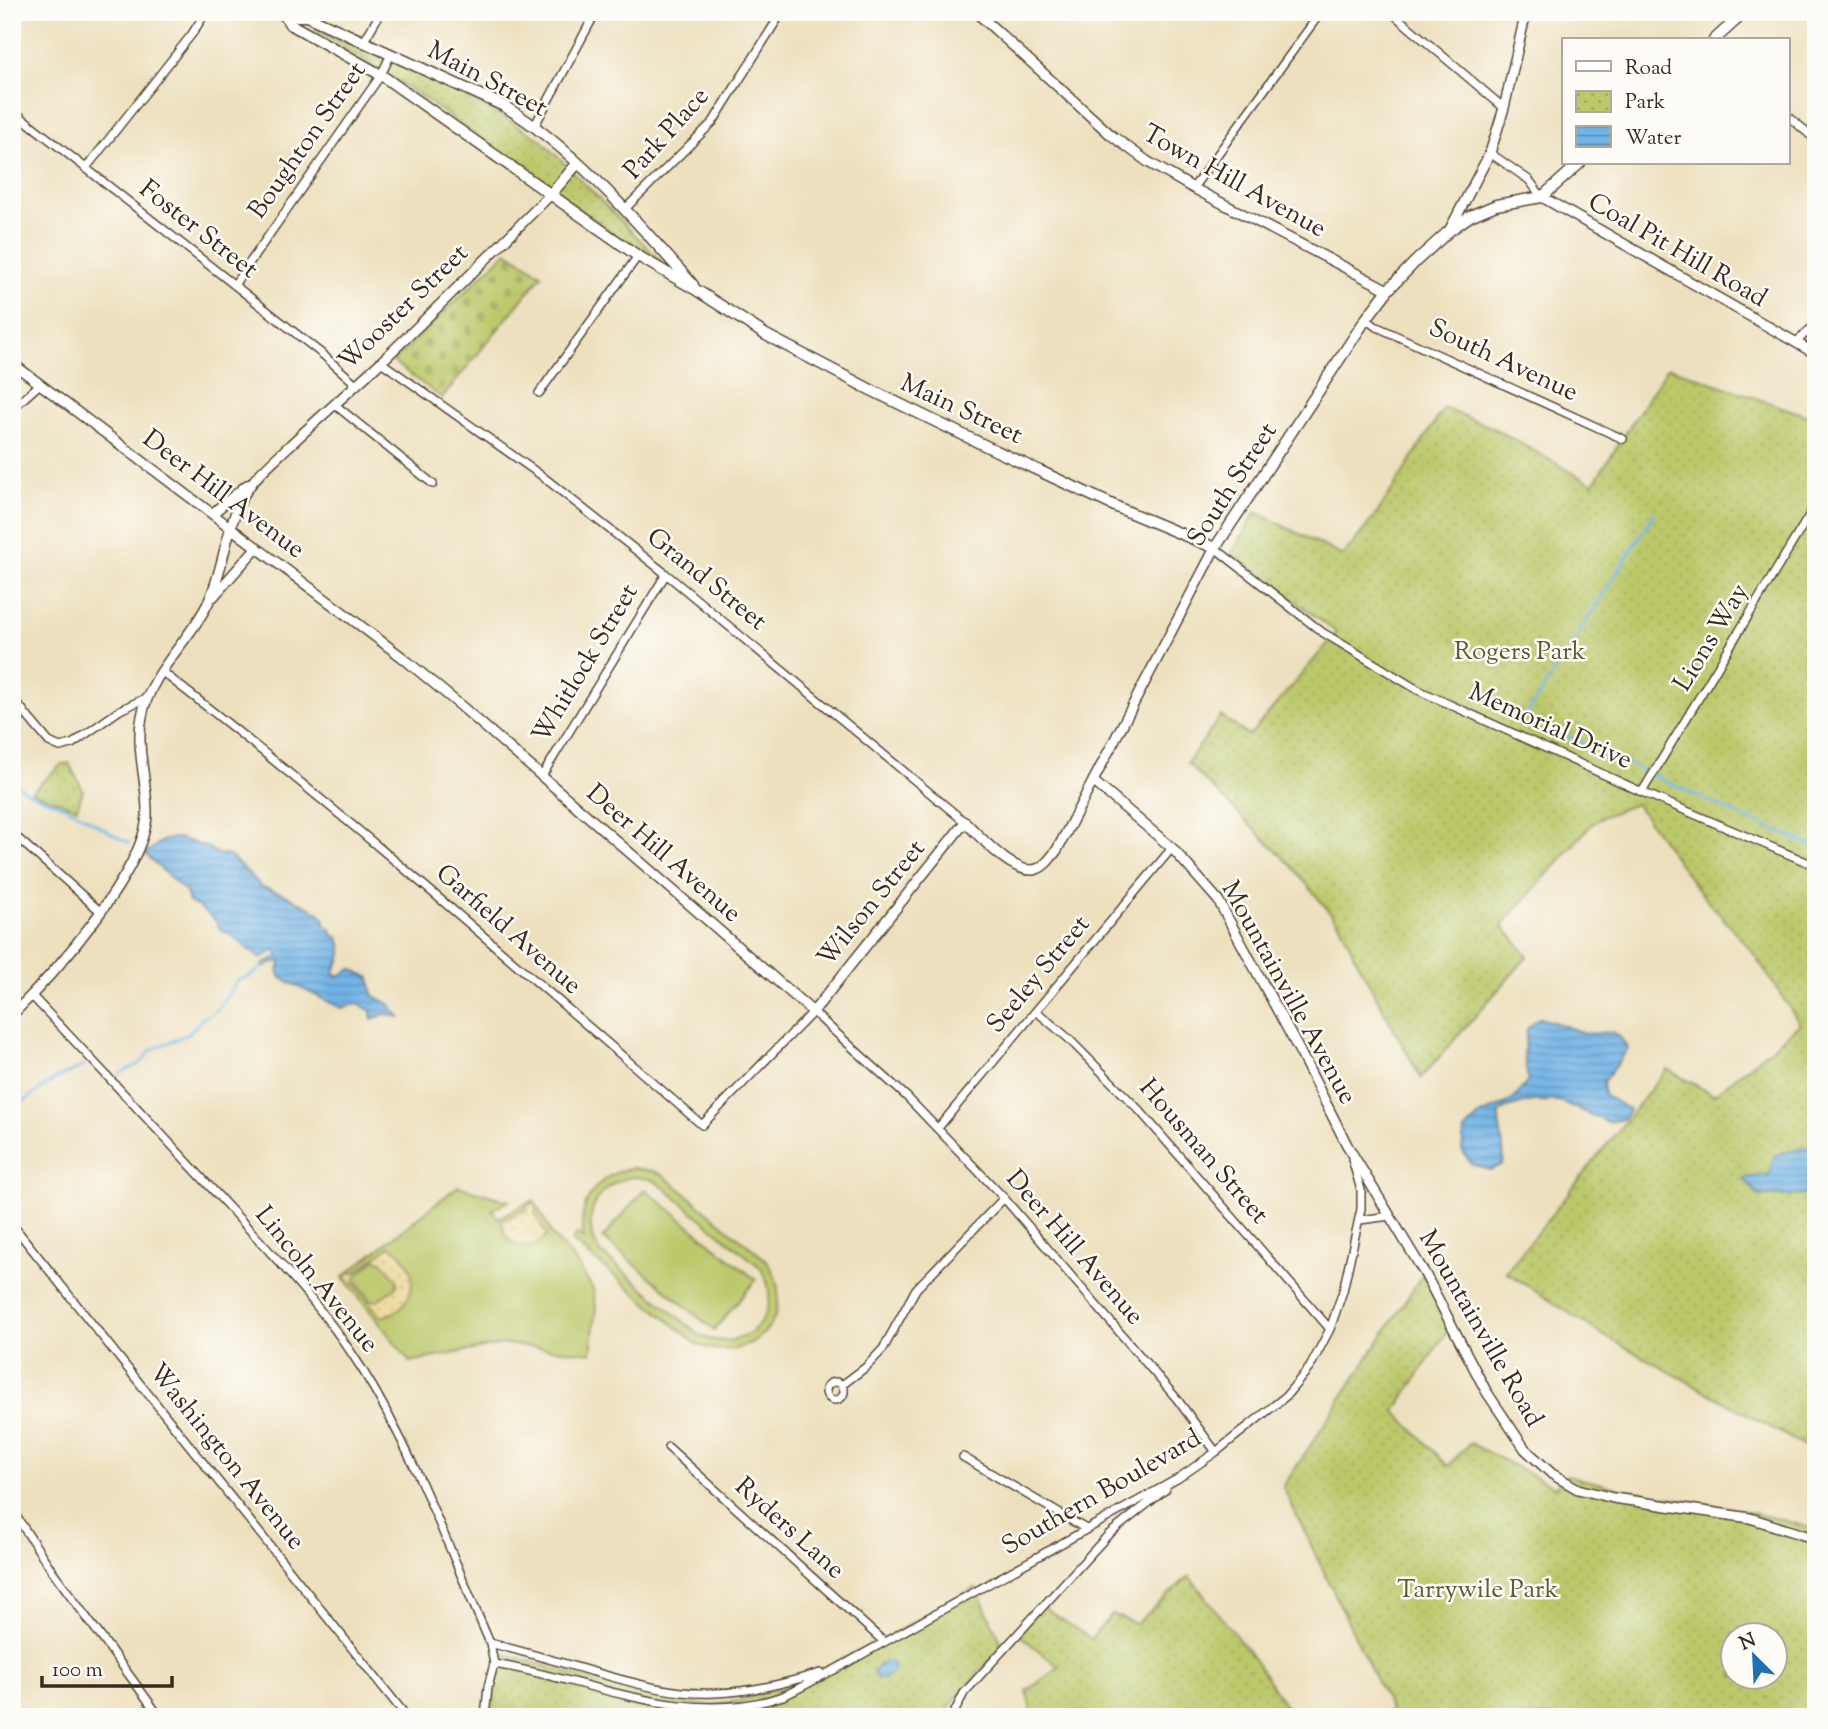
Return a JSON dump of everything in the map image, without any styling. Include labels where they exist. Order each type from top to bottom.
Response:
[{"type":"main road","points":[[1716,38],[1745,12]]},
{"type":"main road","name":"Main Street","points":[[281,14],[307,16],[504,106],[535,125],[624,210],[698,291]]},
{"type":"main road","name":"Main Street","points":[[281,14],[290,24],[381,75],[638,256],[766,335],[871,390],[1119,508],[1215,548]]},
{"type":"main road","name":"Wooster Street","points":[[551,194],[577,164]]},
{"type":"main road","points":[[1542,197],[1579,164]]},
{"type":"main road","name":"South Street","points":[[1215,548],[1366,319],[1388,290],[1449,231],[1470,216],[1496,205],[1542,197]]},
{"type":"street","points":[[86,169],[192,34],[206,12]]},
{"type":"street","points":[[364,41],[381,12]]},
{"type":"street","points":[[535,125],[596,12]]},
{"type":"street","name":"Park Place","points":[[624,210],[713,122],[782,12]]},
{"type":"street","name":"Town Hill Avenue","points":[[976,12],[1111,135],[1148,162],[1388,290]]},
{"type":"street","points":[[1193,188],[1321,12]]},
{"type":"street","points":[[1391,12],[1504,108]]},
{"type":"street","points":[[1449,231],[1490,153],[1504,108],[1526,12]]},
{"type":"street","name":"Boughton Street","points":[[234,285],[381,75],[391,54]]},
{"type":"street","name":"Foster Street","points":[[12,110],[356,384]]},
{"type":"street","points":[[1790,118],[1816,140]]},
{"type":"street","name":"Coal Pit Hill Road","points":[[1490,153],[1529,180],[1542,197],[1816,354]]},
{"type":"street","name":"Wooster Street","points":[[213,513],[381,362],[551,194]]},
{"type":"street","points":[[539,393],[638,256]]},
{"type":"street","name":"South Avenue","points":[[1366,319],[1375,326],[1483,377],[1623,439]]},
{"type":"street","points":[[1795,343],[1816,324]]},
{"type":"street","name":"Grand Street","points":[[381,362],[542,476],[666,574],[991,846]]},
{"type":"street","name":"Deer Hill Avenue","points":[[12,363],[401,657],[542,776],[906,1096],[1004,1198],[1177,1399],[1216,1452]]},
{"type":"street","points":[[12,409],[40,384]]},
{"type":"street","points":[[334,404],[433,484]]},
{"type":"street","name":"Wooster Street","points":[[208,603],[240,502],[256,477]]},
{"type":"street","name":"Lions Way","points":[[1642,792],[1816,504]]},
{"type":"street","points":[[12,1015],[32,996],[101,912],[133,859],[144,829],[146,793],[140,735],[148,697],[161,671],[208,603],[257,547]]},
{"type":"street","name":"South Street","points":[[991,846],[1008,862],[1023,870],[1036,870],[1057,850],[1215,548]]},
{"type":"street","name":"Memorial Drive","points":[[1215,548],[1322,632],[1368,662],[1431,696],[1642,792],[1816,866]]},
{"type":"street","name":"Whitlock Street","points":[[542,776],[666,574]]},
{"type":"street","name":"Garfield Avenue","points":[[161,671],[270,755],[384,850],[702,1125],[813,1012]]},
{"type":"street","points":[[12,698],[49,742],[60,747],[72,744],[120,710],[148,697]]},
{"type":"street","points":[[12,719],[23,710]]},
{"type":"street","name":"Mountainville Avenue","points":[[1093,781],[1172,848],[1209,890],[1231,923],[1347,1145]]},
{"type":"street","name":"Wilson Street","points":[[813,1012],[965,822]]},
{"type":"street","points":[[12,834],[101,912]]},
{"type":"street","name":"Seeley Street","points":[[938,1128],[1172,848]]},
{"type":"street","name":"Lincoln Avenue","points":[[32,996],[296,1280],[342,1339],[393,1426],[490,1643]]},
{"type":"street","name":"Housman Street","points":[[1036,1012],[1068,1038],[1140,1111],[1330,1329]]},
{"type":"street","name":"Mountainville Road","points":[[1347,1145],[1425,1274],[1486,1391],[1525,1448],[1552,1474],[1578,1489],[1613,1498],[1750,1518],[1816,1539]]},
{"type":"street","name":"Southern Boulevard","points":[[494,1664],[650,1704],[716,1709],[749,1706],[782,1696],[836,1669],[1177,1479],[1216,1452],[1286,1396],[1306,1374],[1330,1329],[1343,1291],[1360,1220],[1361,1190],[1347,1145]]},
{"type":"street","points":[[842,1385],[866,1367],[883,1349],[916,1289],[1004,1198]]},
{"type":"street","points":[[1360,1220],[1390,1216]]},
{"type":"street","name":"Washington Avenue","points":[[12,1224],[407,1717]]},
{"type":"street","name":"Ryders Lane","points":[[668,1447],[883,1641]]},
{"type":"street","points":[[963,1457],[1086,1529]]},
{"type":"street","points":[[952,1717],[964,1693],[1108,1535],[1177,1479]]},
{"type":"street","points":[[12,1510],[51,1569],[160,1717]]},
{"type":"street","points":[[485,1717],[494,1664],[490,1643]]},
{"type":"street","name":"Southern Boulevard","points":[[490,1643],[653,1688],[682,1692],[715,1693],[770,1686],[836,1669]]},
{"type":"green space","points":[[314,29],[358,45],[485,106],[540,139],[661,261],[658,265],[422,97]]},
{"type":"green space","points":[[507,251],[542,275],[442,398],[393,362]]},
{"type":"green space","name":"Rogers Park","points":[[1668,367],[1816,419],[1816,1438],[1808,1448],[1603,1335],[1506,1272],[1667,1069],[1714,1095],[1800,1024],[1752,951],[1699,891],[1636,804],[1604,816],[1591,825],[1502,925],[1528,956],[1421,1078],[1361,969],[1341,926],[1292,866],[1187,763],[1221,716],[1249,736],[1337,633],[1232,553],[1256,512],[1343,556],[1378,512],[1444,408],[1493,428],[1593,484]]},
{"type":"green space","points":[[69,763],[83,790],[77,808],[31,792],[62,764]]},
{"type":"green space","points":[[632,1168],[663,1175],[767,1261],[776,1280],[778,1299],[775,1316],[766,1331],[753,1342],[736,1348],[717,1349],[697,1344],[572,1241],[577,1234],[584,1239],[583,1214],[592,1193],[608,1177]],"holes":[[[632,1177],[650,1179],[760,1267],[767,1283],[769,1299],[766,1313],[759,1325],[748,1334],[734,1340],[718,1341],[701,1336],[600,1252],[591,1228],[591,1216],[600,1195],[619,1181]]]},
{"type":"green space","points":[[458,1186],[509,1201],[492,1210],[498,1218],[534,1200],[553,1236],[576,1262],[593,1289],[596,1308],[591,1353],[504,1344],[410,1362],[343,1277]]},
{"type":"green space","points":[[645,1189],[756,1280],[714,1330],[603,1238]]},
{"type":"green space","name":"Tarrywile Park","points":[[1423,1274],[1450,1327],[1395,1411],[1448,1466],[1470,1443],[1555,1487],[1567,1475],[1629,1490],[1754,1513],[1816,1530],[1816,1717],[1390,1717],[1393,1715],[1283,1487]]},
{"type":"green space","points":[[1189,1576],[1254,1659],[1293,1717],[1032,1717],[1027,1691],[1059,1667],[1016,1632],[1040,1605],[1091,1639],[1112,1614],[1136,1624]]},
{"type":"green space","points":[[976,1588],[1003,1646],[958,1695],[943,1717],[492,1717],[499,1652],[644,1696],[708,1705],[739,1701],[790,1685],[887,1637]]},
{"type":"sand","points":[[533,1203],[547,1236],[534,1246],[519,1247],[505,1236],[502,1220],[527,1210],[528,1205]]},
{"type":"sand","points":[[390,1246],[400,1253],[407,1263],[412,1285],[409,1296],[394,1313],[381,1317],[354,1282],[346,1277],[348,1273],[355,1273]],"holes":[[[376,1259],[382,1261],[397,1280],[397,1286],[377,1301],[371,1300],[356,1280],[357,1275]]]},
{"type":"water","points":[[178,838],[230,856],[262,887],[286,895],[318,912],[324,918],[326,927],[331,928],[332,935],[338,937],[342,946],[335,973],[339,976],[352,969],[370,978],[373,995],[389,1004],[400,1017],[385,1014],[372,1019],[371,1011],[359,1004],[341,1008],[281,978],[278,970],[282,961],[271,963],[264,968],[262,965],[278,957],[278,953],[273,951],[261,958],[219,928],[216,921],[189,902],[186,892],[144,853],[165,840]]},
{"type":"water","points":[[1539,1018],[1586,1033],[1609,1032],[1618,1035],[1628,1049],[1603,1082],[1604,1094],[1629,1110],[1624,1119],[1607,1122],[1560,1101],[1532,1101],[1507,1108],[1499,1113],[1503,1164],[1490,1170],[1471,1164],[1462,1150],[1464,1132],[1479,1116],[1513,1100],[1528,1081],[1524,1054],[1527,1029]]},
{"type":"water","points":[[1816,1145],[1816,1195],[1759,1196],[1743,1178],[1769,1175],[1775,1155]]},
{"type":"water","points":[[885,1662],[891,1662],[894,1666],[893,1672],[884,1679],[878,1679],[873,1674],[876,1668]]},
{"type":"waterway","points":[[1655,513],[1526,716],[1745,818],[1816,847]]},
{"type":"waterway","points":[[12,779],[27,791],[67,807],[129,843]]},
{"type":"waterway","points":[[119,1074],[141,1063],[151,1050],[188,1034],[202,1019],[218,1009],[237,981],[266,965]]},
{"type":"waterway","points":[[12,1110],[55,1079],[84,1066]]}]
